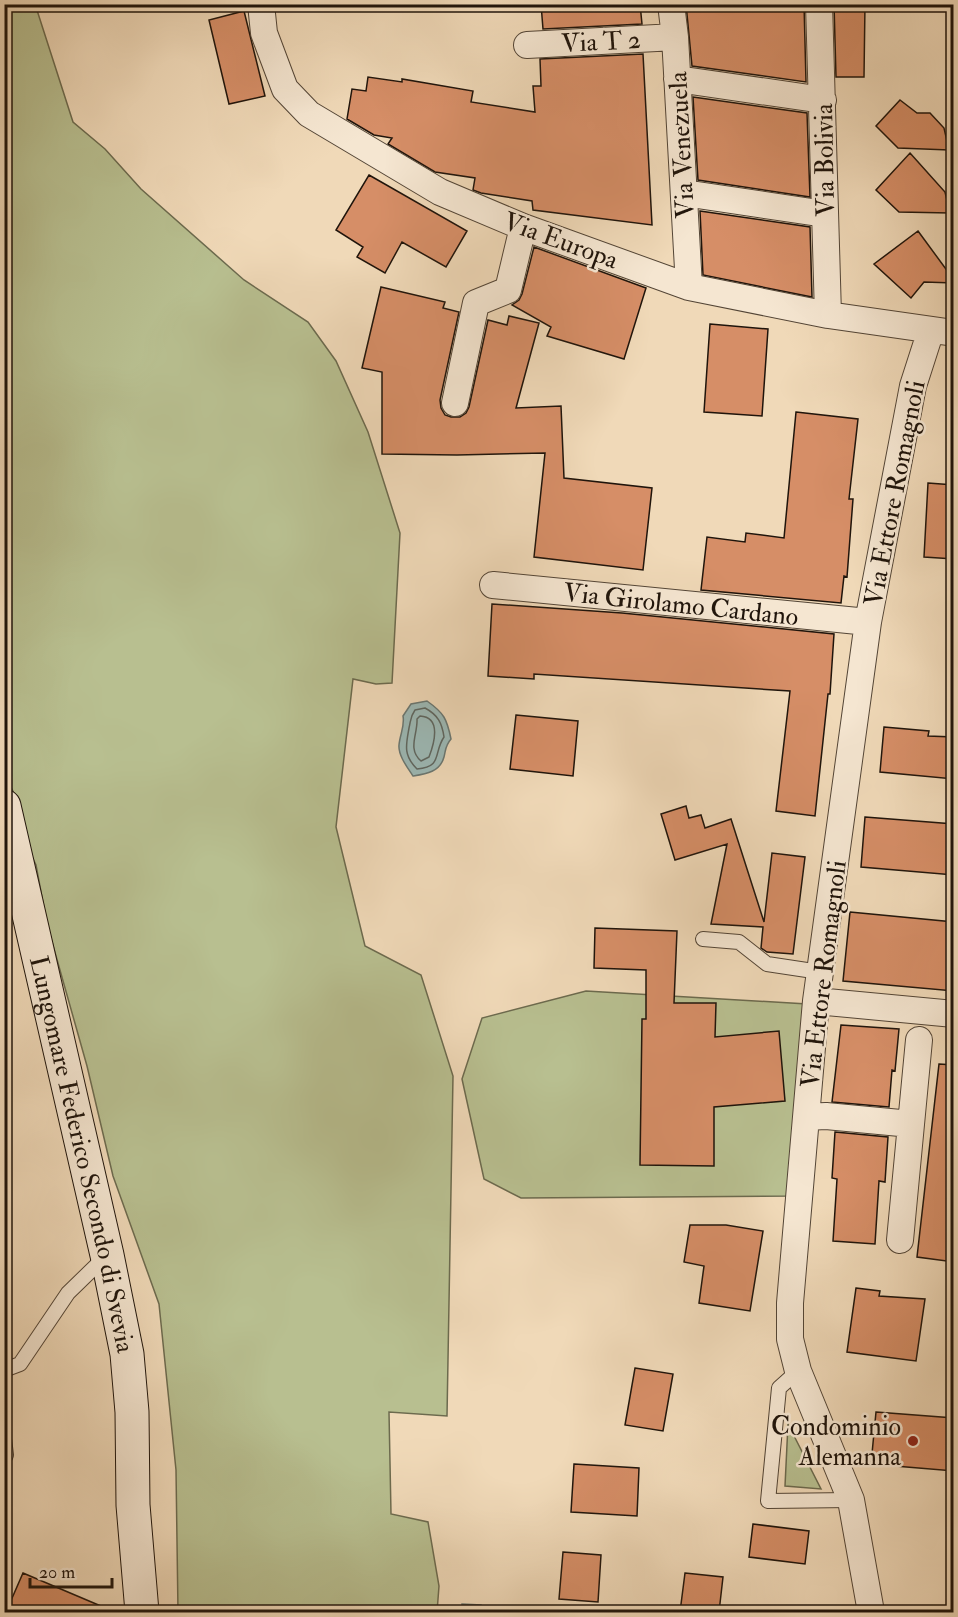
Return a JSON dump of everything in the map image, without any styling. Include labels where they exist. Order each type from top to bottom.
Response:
[{"type":"street","name":"Via Europa","points":[[261,4],[264,33],[285,90],[309,114],[440,192],[523,227],[689,286],[828,315],[942,332]]},
{"type":"street","name":"Via Venezuela","points":[[671,4],[675,37],[689,286]]},
{"type":"street","name":"Via Bolivia","points":[[819,4],[828,315]]},
{"type":"street","name":"Via T 2","points":[[527,45],[675,37]]},
{"type":"street","points":[[677,79],[823,100]]},
{"type":"street","points":[[684,193],[825,214]]},
{"type":"street","points":[[454,403],[476,303],[508,290],[523,227]]},
{"type":"street","name":"Via Ettore Romagnoli","points":[[871,1612],[851,1500],[798,1371],[790,1339],[790,1303],[816,1001],[868,622],[913,386],[942,332]]},
{"type":"street","name":"Via Girolamo Cardano","points":[[493,585],[868,622]]},
{"type":"street","name":"Lungomare Federico Secondo di Svevia","points":[[4,806],[107,1255],[127,1354],[132,1412],[133,1505],[127,1612]]},
{"type":"street","points":[[816,1001],[954,1014]]},
{"type":"street","points":[[900,1240],[919,1040]]},
{"type":"street","points":[[806,1117],[826,1116],[911,1124]]},
{"type":"street","name":"Lungomare Federico Secondo di Svevia","points":[[133,1505],[142,1612]]},
{"type":"lane","points":[[703,939],[739,942],[767,964],[820,972]]},
{"type":"lane","points":[[4,1370],[20,1364],[68,1293],[107,1255]]},
{"type":"lane","points":[[798,1371],[779,1388],[768,1501],[851,1500]]},
{"type":"lane","points":[[4,1439],[4,1459]]},
{"type":"green space","points":[[35,4],[73,122],[105,149],[141,189],[244,280],[308,322],[336,361],[368,432],[400,533],[392,683],[376,684],[353,679],[336,827],[365,946],[421,975],[453,1076],[447,1416],[389,1412],[391,1514],[428,1522],[439,1586],[437,1612],[178,1612],[176,1470],[159,1304],[113,1176],[87,1066],[47,924],[36,865],[20,831],[16,797],[5,776],[4,5]]},
{"type":"green space","points":[[586,991],[807,1004],[791,1196],[521,1198],[484,1179],[462,1079],[482,1018]]},
{"type":"green space","points":[[788,1424],[821,1489],[785,1486]]},
{"type":"water","points":[[427,701],[444,717],[451,739],[442,762],[436,769],[413,776],[403,761],[399,749],[403,716],[411,704]]},
{"type":"water","points":[[462,1604],[481,1605],[481,1612],[462,1612]]},
{"type":"building","points":[[541,4],[640,4],[642,24],[543,29]]},
{"type":"building","points":[[686,4],[804,4],[806,82],[692,66]]},
{"type":"building","points":[[834,4],[865,4],[864,77],[836,77]]},
{"type":"building","points":[[244,11],[265,96],[229,104],[209,20]]},
{"type":"building","points":[[643,54],[652,225],[533,210],[532,201],[481,193],[473,190],[475,178],[435,172],[388,144],[392,138],[374,135],[347,119],[352,89],[366,91],[368,77],[402,82],[402,79],[473,91],[471,102],[535,112],[533,86],[541,86],[540,59]]},
{"type":"building","points":[[693,97],[807,113],[810,197],[698,180]]},
{"type":"building","points":[[900,100],[917,113],[930,113],[944,128],[949,150],[898,148],[876,126]]},
{"type":"building","points":[[910,153],[945,192],[950,213],[899,212],[876,190]]},
{"type":"building","points":[[369,175],[467,231],[446,267],[402,242],[385,273],[357,257],[363,247],[336,230]]},
{"type":"building","points":[[700,211],[810,227],[812,297],[703,275]]},
{"type":"building","points":[[918,231],[954,283],[924,282],[911,298],[874,264]]},
{"type":"building","points":[[534,247],[646,288],[624,359],[547,336],[551,327],[512,305],[519,300],[522,294]]},
{"type":"building","points":[[381,287],[445,302],[443,308],[459,312],[440,400],[445,415],[451,417],[460,417],[469,407],[488,320],[507,325],[509,316],[539,323],[516,408],[561,406],[564,478],[652,488],[643,570],[534,557],[545,453],[382,454],[382,372],[362,368]]},
{"type":"building","points":[[710,324],[768,329],[762,416],[704,412]]},
{"type":"building","points":[[796,412],[858,419],[849,499],[853,499],[847,577],[844,576],[841,603],[701,590],[707,537],[745,542],[746,533],[784,538]]},
{"type":"building","points":[[928,483],[954,485],[954,559],[924,557]]},
{"type":"building","points":[[492,604],[622,613],[834,634],[830,694],[828,694],[815,816],[776,811],[790,691],[534,674],[534,679],[488,676]]},
{"type":"building","points":[[516,715],[578,721],[573,776],[510,769]]},
{"type":"building","points":[[884,727],[929,731],[928,736],[954,737],[954,779],[880,772]]},
{"type":"building","points":[[686,806],[689,818],[701,815],[705,828],[731,819],[764,922],[772,853],[805,857],[793,954],[767,952],[761,948],[763,927],[711,924],[727,844],[675,860],[661,814]]},
{"type":"building","points":[[865,817],[954,824],[954,875],[861,867]]},
{"type":"building","points":[[850,912],[954,922],[954,991],[843,981]]},
{"type":"building","points":[[595,928],[677,931],[674,1003],[716,1003],[715,1037],[779,1031],[785,1101],[714,1107],[714,1166],[640,1165],[642,1019],[646,1019],[646,970],[594,968]]},
{"type":"building","points":[[841,1025],[899,1029],[889,1107],[832,1102]]},
{"type":"building","points":[[939,1064],[954,1065],[954,1262],[917,1257]]},
{"type":"building","points":[[835,1132],[888,1137],[885,1182],[879,1181],[875,1244],[833,1241],[837,1179],[832,1178]]},
{"type":"building","points":[[690,1225],[726,1225],[763,1231],[750,1311],[699,1303],[704,1266],[684,1262]]},
{"type":"building","points":[[856,1288],[880,1291],[879,1296],[925,1299],[916,1361],[847,1352]]},
{"type":"building","points":[[635,1368],[673,1374],[663,1431],[625,1425]]},
{"type":"building","name":"Condominio Alemanna","points":[[876,1412],[954,1418],[954,1471],[871,1464]]},
{"type":"building","points":[[574,1464],[639,1468],[637,1516],[571,1512]]},
{"type":"building","points":[[753,1524],[809,1531],[805,1564],[749,1557]]},
{"type":"building","points":[[563,1552],[601,1555],[598,1602],[559,1599]]},
{"type":"building","points":[[23,1573],[115,1612],[6,1612]]},
{"type":"building","points":[[685,1573],[723,1577],[719,1612],[680,1612]]},
{"type":"place","name":"Condominio Alemanna","points":[[913,1441]]}]
